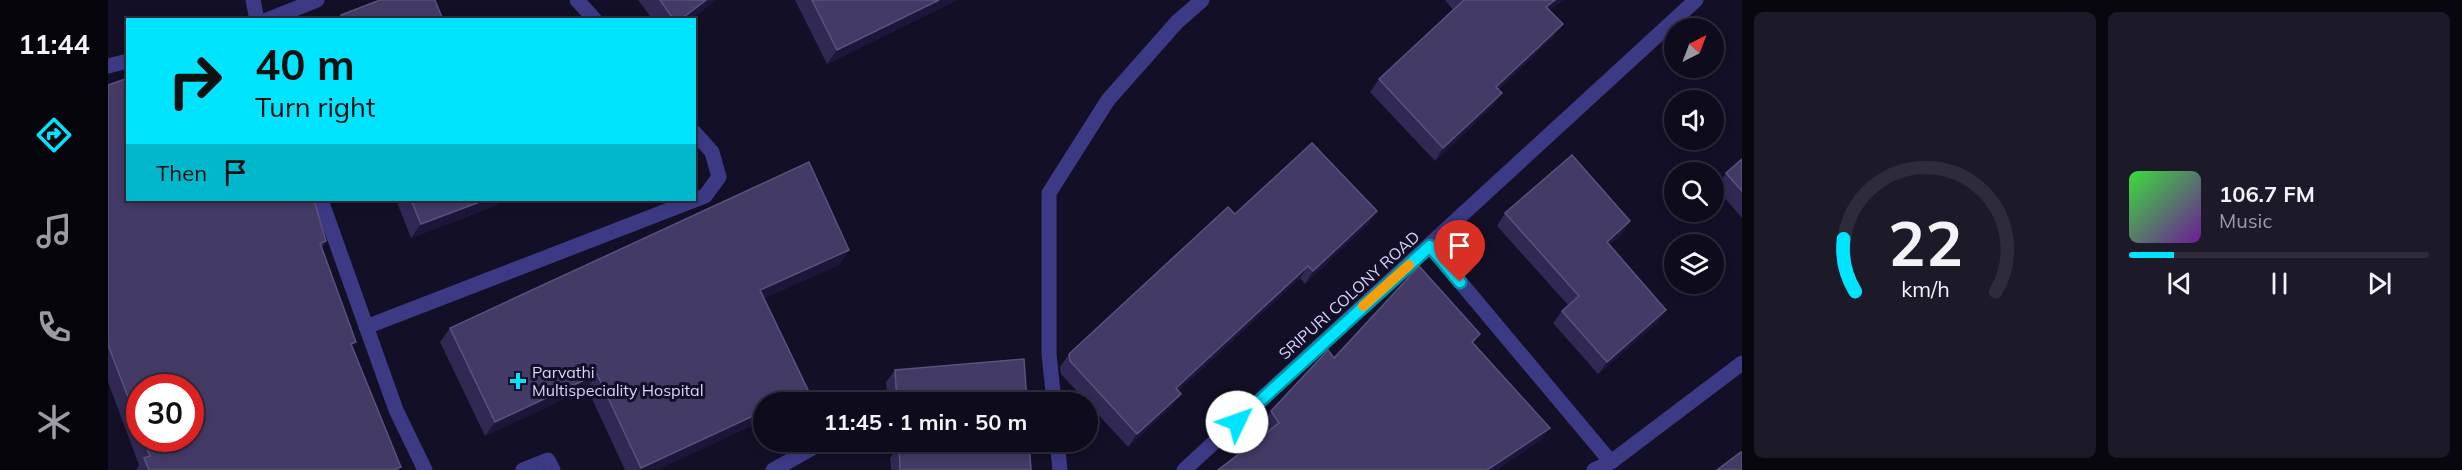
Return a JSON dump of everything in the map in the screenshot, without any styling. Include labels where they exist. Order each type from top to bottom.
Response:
[{"type":"street","points":[[253,0],[257,18]]},
{"type":"street","points":[[272,18],[317,0]]},
{"type":"street","points":[[577,0],[592,18]]},
{"type":"street","points":[[1052,392],[1049,354],[1048,193],[1108,100],[1177,22],[1202,0]]},
{"type":"street","name":"SRIPURI COLONY ROAD","points":[[1184,470],[1694,1]]},
{"type":"street","points":[[108,66],[126,62]]},
{"type":"street","points":[[696,134],[712,152],[719,177],[705,196],[696,199]]},
{"type":"street","points":[[321,201],[396,410],[425,470]]},
{"type":"street","points":[[366,327],[692,201]]},
{"type":"street","points":[[1430,246],[1611,462]]},
{"type":"street","points":[[1594,470],[1611,462],[1742,363]]},
{"type":"street","points":[[773,470],[805,452]]},
{"type":"street","points":[[1058,452],[1060,470]]},
{"type":"street","points":[[524,470],[548,460],[553,470]]},
{"type":"building","points":[[380,0],[435,0],[442,18],[342,18],[341,15]]},
{"type":"building","points":[[660,0],[706,0],[683,18],[673,18]]},
{"type":"building","points":[[812,0],[939,0],[837,50]]},
{"type":"building","points":[[1464,0],[1555,0],[1546,7],[1563,24],[1496,87],[1502,93],[1443,148],[1379,79]]},
{"type":"building","points":[[126,79],[126,201],[314,201],[326,241],[320,243],[356,342],[351,344],[401,467],[393,470],[149,470],[144,458],[150,456],[148,452],[204,452],[204,374],[126,374],[126,392],[108,345],[108,85]]},
{"type":"building","points":[[1312,143],[1377,211],[1313,271],[1308,266],[1176,388],[1181,394],[1137,434],[1070,361],[1069,354],[1228,207],[1235,214]]},
{"type":"building","points":[[1572,155],[1630,221],[1607,242],[1666,310],[1607,362],[1562,311],[1579,296],[1505,213]]},
{"type":"building","points":[[1742,159],[1742,191],[1726,173]]},
{"type":"building","points":[[809,162],[849,250],[760,290],[808,390],[804,392],[753,392],[753,416],[641,468],[597,374],[495,422],[450,328]]},
{"type":"building","points":[[411,201],[482,201],[421,224]]},
{"type":"building","points":[[1419,266],[1480,334],[1472,342],[1550,428],[1487,470],[1218,470],[1279,423],[1271,411],[1328,350],[1334,358]]},
{"type":"building","points":[[1024,359],[1026,392],[896,392],[895,370]]},
{"type":"building","points":[[899,452],[1030,452],[1031,470],[900,470]]},
{"type":"building","points":[[1741,452],[1742,470],[1717,470]]},
{"type":"slow traffic","points":[[1363,306],[1409,265]]},
{"type":"place","name":"Parvathi Multispeciality Hospital","points":[[518,381]]},
{"type":"route","points":[[1237,422],[1430,246],[1460,282]]}]
